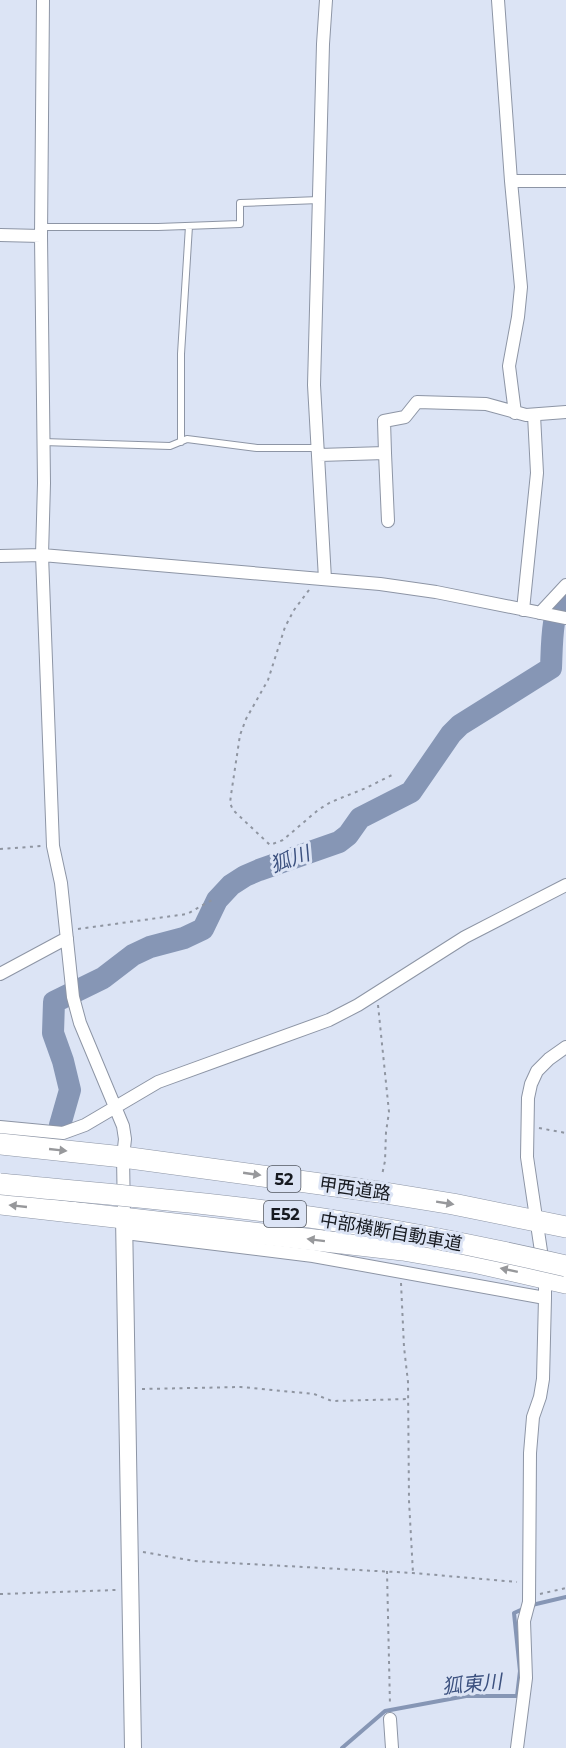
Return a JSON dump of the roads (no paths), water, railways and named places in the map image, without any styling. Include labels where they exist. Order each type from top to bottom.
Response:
[{"type":"highway","name":"甲西道路","points":[[0,1144],[123,1157],[379,1192],[453,1204],[566,1227]]},
{"type":"highway","name":"中部横断自動車道","points":[[0,1184],[243,1209],[342,1222],[566,1266]]},
{"type":"highway","points":[[0,1204],[124,1225],[403,1250],[478,1263],[545,1288],[566,1283]]},
{"type":"street","points":[[43,0],[41,232],[44,483],[42,555],[53,846],[61,883],[73,997],[80,1023],[116,1106],[125,1139],[123,1157],[133,1748]]},
{"type":"street","points":[[322,579],[319,452],[314,385],[326,0]]},
{"type":"street","points":[[498,0],[521,287],[510,366],[515,414]]},
{"type":"street","points":[[511,181],[566,181]]},
{"type":"street","points":[[0,235],[41,232]]},
{"type":"street","points":[[388,521],[384,421],[405,417],[417,402],[486,404],[515,414],[534,416],[566,412]]},
{"type":"street","points":[[523,610],[537,473],[534,416]]},
{"type":"street","points":[[319,452],[385,453]]},
{"type":"street","points":[[0,556],[42,555],[380,584],[436,592],[566,618]]},
{"type":"street","points":[[541,613],[566,585]]},
{"type":"street","points":[[0,1127],[63,1133],[85,1125],[158,1082],[329,1020],[377,993],[465,937],[566,885]]},
{"type":"street","points":[[0,974],[66,934]]},
{"type":"street","points":[[517,1748],[526,1678],[524,1621],[529,1599],[530,1453],[533,1417],[540,1397],[543,1378],[545,1288],[527,1157],[528,1098],[537,1071],[566,1047]]},
{"type":"street","points":[[124,1225],[400,1271],[545,1288]]},
{"type":"street","points":[[390,1719],[392,1748]]},
{"type":"lane","points":[[41,232],[240,224],[240,203],[319,200]]},
{"type":"lane","points":[[181,442],[181,354],[189,226]]},
{"type":"lane","points":[[43,442],[170,446],[187,439],[257,448],[319,452]]},
{"type":"waterway","name":"狐川","points":[[60,1125],[70,1090],[53,1033],[54,1002],[103,978],[133,955],[150,947],[184,938],[203,929],[217,900],[231,885],[259,870],[339,842],[348,835],[360,818],[411,792],[451,734],[460,725],[551,668],[555,618],[557,608],[566,593]]},
{"type":"waterway","name":"狐東川","points":[[532,1605],[566,1597]]},
{"type":"waterway","name":"狐東川","points":[[342,1748],[385,1711],[466,1696],[517,1696],[520,1671],[514,1613],[525,1608]]}]
